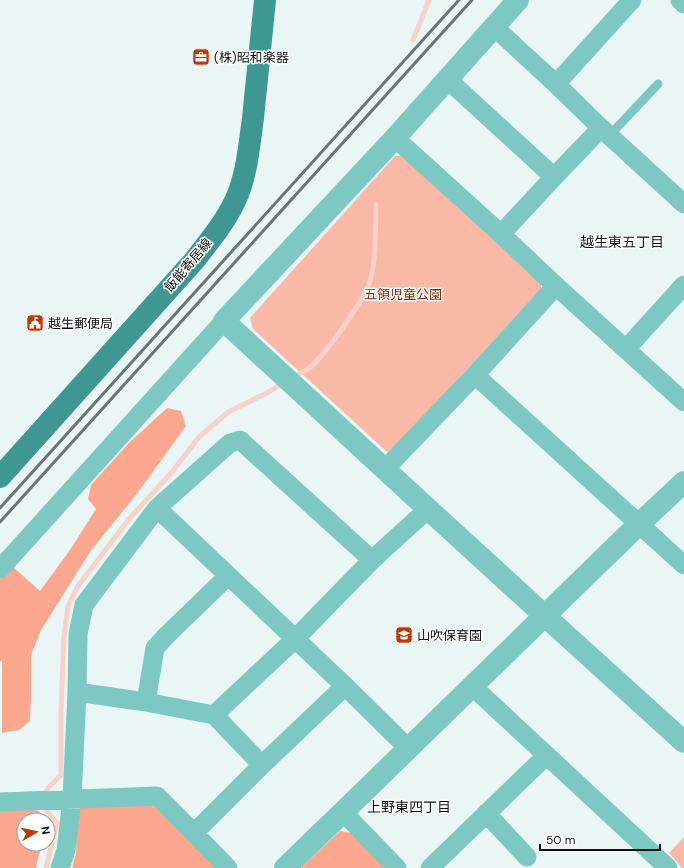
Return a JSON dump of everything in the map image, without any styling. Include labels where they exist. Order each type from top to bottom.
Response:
[{"type":"main road","name":"飯能寄居線","points":[[0,477],[193,262],[216,232],[235,201],[244,174],[249,144],[256,94],[265,0]]},
{"type":"street","points":[[0,569],[224,321],[395,138],[518,0]]},
{"type":"street","points":[[556,84],[632,0]]},
{"type":"street","points":[[680,0],[684,4]]},
{"type":"street","points":[[494,27],[684,204]]},
{"type":"street","points":[[447,79],[554,177]]},
{"type":"street","points":[[501,234],[554,177],[605,132]]},
{"type":"street","points":[[395,138],[684,402]]},
{"type":"street","points":[[626,349],[684,285]]},
{"type":"street","points":[[385,470],[475,375],[556,286]]},
{"type":"street","points":[[224,321],[428,510],[684,742]]},
{"type":"street","points":[[475,375],[684,565]]},
{"type":"street","points":[[60,868],[66,850],[65,799],[77,692],[78,634],[84,605],[157,508],[230,443],[240,440],[372,560]]},
{"type":"street","points":[[284,868],[684,482]]},
{"type":"street","points":[[157,508],[345,686],[408,748]]},
{"type":"street","points":[[214,715],[295,639],[372,560],[428,510]]},
{"type":"street","points":[[146,702],[155,648],[228,576]]},
{"type":"street","points":[[194,833],[262,765],[345,686]]},
{"type":"street","points":[[472,686],[668,868]]},
{"type":"street","points":[[77,692],[146,702],[214,715],[262,765]]},
{"type":"street","points":[[430,868],[547,755]]},
{"type":"street","points":[[0,802],[157,796],[228,868]]},
{"type":"street","points":[[343,812],[397,868]]},
{"type":"street","points":[[486,813],[528,857]]},
{"type":"lane","points":[[605,132],[658,84]]},
{"type":"green space","name":"五領児童公園","points":[[395,156],[403,156],[541,282],[541,289],[393,450],[387,452],[253,329],[250,318]]},
{"type":"green space","points":[[684,837],[684,868],[682,868],[669,853]]},
{"type":"shaded area","points":[[167,408],[181,411],[186,426],[139,491],[90,552],[41,630],[31,655],[30,721],[19,730],[2,733],[0,579],[13,567],[40,591],[70,550],[96,509],[88,499],[91,485],[129,443]]},
{"type":"shaded area","points":[[148,801],[220,868],[72,868],[76,854],[77,810],[85,805]]},
{"type":"shaded area","points":[[32,808],[40,812],[16,812],[16,852],[40,852],[36,868],[0,868],[0,811]]},
{"type":"shaded area","points":[[340,831],[352,833],[382,865],[383,868],[301,868]]},
{"type":"waterway","points":[[413,40],[429,0]]},
{"type":"waterway","points":[[294,377],[312,366],[334,341],[353,313],[366,290],[370,281],[374,263],[376,205]]},
{"type":"waterway","points":[[46,868],[57,823],[47,811],[47,789],[61,775],[61,711],[64,636],[68,606],[78,586],[129,519],[172,472],[199,437],[228,412],[267,393],[283,383]]},
{"type":"railway","points":[[0,508],[459,0]]},
{"type":"railway","points":[[0,522],[472,0]]},
{"type":"place","name":"(株)昭和楽器","points":[[201,57]]},
{"type":"place","name":"越生郵便局","points":[[35,323]]},
{"type":"place","name":"山吹保育園","points":[[404,635]]},
{"type":"district","name":"越生東五丁目","points":[[622,242]]},
{"type":"district","name":"上野東四丁目","points":[[409,807]]}]
